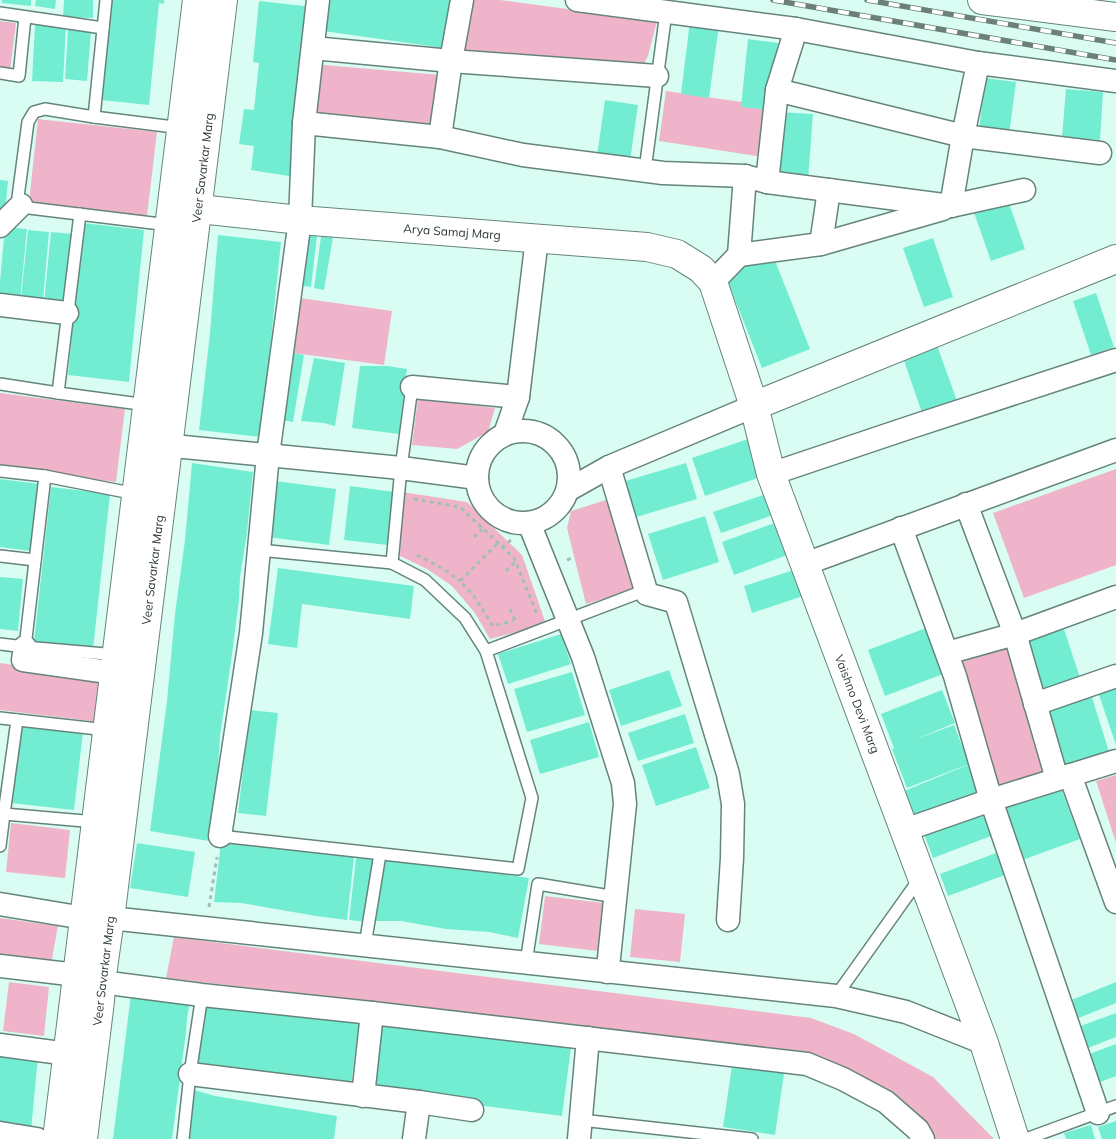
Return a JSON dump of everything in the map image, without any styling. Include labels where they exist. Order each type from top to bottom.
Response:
[{"type":"street","name":"Veer Savarkar Marg","points":[[57,1139],[68,1054],[89,979],[156,445],[180,213],[182,128],[197,0]]},
{"type":"street","name":"Veer Savarkar Marg","points":[[97,918],[96,822],[136,494],[156,445],[147,405],[180,213],[223,0]]},
{"type":"street","points":[[220,836],[251,633],[268,455],[300,220],[304,123],[318,0]]},
{"type":"street","points":[[440,138],[462,0]]},
{"type":"street","points":[[577,0],[796,29],[978,63],[1116,81]]},
{"type":"street","points":[[982,0],[1116,17]]},
{"type":"street","points":[[767,182],[777,90],[796,29]]},
{"type":"street","points":[[313,48],[452,61],[657,76]]},
{"type":"street","points":[[951,206],[978,63]]},
{"type":"street","points":[[777,90],[963,136],[1100,153]]},
{"type":"street","points":[[304,123],[440,138],[523,155],[663,172],[745,176],[767,182],[951,206]]},
{"type":"street","points":[[739,255],[745,176]]},
{"type":"street","points":[[821,244],[829,190]]},
{"type":"street","points":[[707,276],[739,255],[821,244],[951,206],[1024,190]]},
{"type":"street","points":[[0,226],[21,205]]},
{"type":"street","name":"Arya Samaj Marg","points":[[180,213],[300,220],[647,247],[678,254],[707,276]]},
{"type":"street","points":[[505,434],[518,397],[537,238]]},
{"type":"street","points":[[568,490],[609,467],[1116,259]]},
{"type":"street","name":"Vaishno Devi Marg","points":[[707,276],[754,406],[771,474],[984,1043],[1015,1139]]},
{"type":"street","points":[[0,305],[67,313]]},
{"type":"street","points":[[771,474],[1116,360]]},
{"type":"street","points":[[412,387],[518,397]]},
{"type":"street","points":[[524,431],[540,434],[554,442],[565,458],[569,474],[568,490],[554,512],[544,519],[529,523],[513,522],[490,509],[481,496],[477,478],[479,462],[483,452],[505,434],[524,431]]},
{"type":"street","points":[[156,445],[401,468],[477,478]]},
{"type":"street","points":[[804,564],[1116,450]]},
{"type":"street","points":[[609,467],[647,594],[676,602],[728,774],[733,804],[728,920]]},
{"type":"street","points":[[966,504],[1015,634],[1035,704],[1115,898]]},
{"type":"street","points":[[529,523],[583,657],[623,783],[625,804],[607,972]]},
{"type":"street","points":[[901,528],[955,676],[991,800],[1107,1110]]},
{"type":"street","points":[[947,652],[1015,634],[1116,597]]},
{"type":"street","points":[[25,647],[23,660],[116,664]]},
{"type":"street","points":[[1035,704],[1116,676]]},
{"type":"street","points":[[904,830],[1116,760]]},
{"type":"street","points":[[0,904],[97,918],[836,996],[906,1012],[984,1043]]},
{"type":"street","points":[[0,966],[202,995],[807,1064],[843,1079],[886,1102],[918,1130],[923,1139]]},
{"type":"street","name":"Veer Savarkar Marg","points":[[83,1139],[100,1002],[89,979]]},
{"type":"street","points":[[363,1096],[372,1013]]},
{"type":"street","points":[[580,1130],[588,1038]]},
{"type":"street","points":[[0,1045],[68,1054]]},
{"type":"street","points":[[190,1074],[472,1110]]},
{"type":"street","points":[[414,1139],[419,1102]]},
{"type":"street","points":[[0,1133],[37,1139]]},
{"type":"lane","points":[[94,117],[106,0]]},
{"type":"lane","points":[[645,170],[666,12]]},
{"type":"lane","points":[[0,13],[103,28]]},
{"type":"lane","points":[[0,73],[19,76],[26,16]]},
{"type":"lane","points":[[180,213],[80,214],[29,208],[21,205],[18,197],[28,122],[34,112],[45,110],[182,128]]},
{"type":"lane","points":[[58,394],[80,214]]},
{"type":"lane","points":[[0,384],[58,394],[147,405]]},
{"type":"lane","points":[[392,563],[401,468],[412,387]]},
{"type":"lane","points":[[0,471],[45,476],[136,494]]},
{"type":"lane","points":[[0,644],[25,647],[45,476]]},
{"type":"lane","points":[[220,836],[518,869],[532,798],[486,651],[465,618],[425,580],[392,563],[259,550]]},
{"type":"lane","points":[[0,556],[35,560]]},
{"type":"lane","points":[[486,651],[646,590]]},
{"type":"lane","points":[[0,718],[107,730]]},
{"type":"lane","points":[[0,846],[2,813],[17,720]]},
{"type":"lane","points":[[2,813],[96,822]]},
{"type":"lane","points":[[364,945],[380,854]]},
{"type":"lane","points":[[836,996],[922,875]]},
{"type":"lane","points":[[526,963],[538,884],[616,896]]},
{"type":"lane","points":[[183,1139],[190,1074],[202,995]]},
{"type":"lane","points":[[1026,1139],[1107,1110]]},
{"type":"lane","points":[[580,1130],[752,1139]]},
{"type":"path","points":[[410,498],[460,507],[514,558],[538,615],[530,617]]},
{"type":"path","points":[[474,537],[482,529]]},
{"type":"path","points":[[460,581],[497,544]]},
{"type":"path","points":[[416,554],[442,568],[460,581],[474,596],[493,626],[522,619]]},
{"type":"path","points":[[506,570],[515,562]]},
{"type":"path","points":[[510,609],[514,620]]},
{"type":"path","points":[[205,928],[220,836]]},
{"type":"shaded area","points":[[466,0],[500,0],[657,21],[648,56],[639,73],[458,63]]},
{"type":"shaded area","points":[[0,21],[16,23],[9,79],[0,78]]},
{"type":"shaded area","points":[[312,64],[441,75],[437,133],[310,119]]},
{"type":"shaded area","points":[[666,91],[770,106],[763,157],[659,141]]},
{"type":"shaded area","points":[[38,119],[157,132],[147,216],[29,202]]},
{"type":"shaded area","points":[[293,297],[392,311],[384,365],[286,352]]},
{"type":"shaded area","points":[[0,393],[125,409],[116,482],[0,468]]},
{"type":"shaded area","points":[[418,398],[495,408],[488,432],[457,449],[412,445]]},
{"type":"shaded area","points":[[1116,469],[1116,565],[1024,598],[993,513]]},
{"type":"shaded area","points":[[402,492],[467,502],[522,555],[546,624],[490,639],[475,613],[452,586],[427,569],[400,556]]},
{"type":"shaded area","points":[[606,500],[636,589],[586,604],[567,528],[571,511]]},
{"type":"shaded area","points":[[1010,647],[1045,772],[995,786],[961,660]]},
{"type":"shaded area","points":[[0,663],[106,678],[100,722],[0,710]]},
{"type":"shaded area","points":[[1116,775],[1116,843],[1096,781]]},
{"type":"shaded area","points":[[11,823],[70,830],[65,878],[6,872]]},
{"type":"shaded area","points":[[545,896],[604,903],[598,951],[539,944]]},
{"type":"shaded area","points":[[635,909],[685,914],[680,962],[630,957]]},
{"type":"shaded area","points":[[0,918],[58,926],[51,964],[0,958]]},
{"type":"shaded area","points":[[174,937],[811,1018],[854,1034],[933,1077],[994,1139],[936,1139],[924,1125],[800,1052],[166,978]]},
{"type":"shaded area","points":[[9,982],[49,987],[44,1036],[3,1031]]},
{"type":"building","points":[[2,0],[31,0],[31,6],[2,3]]},
{"type":"building","points":[[36,0],[56,0],[55,9],[35,6]]},
{"type":"building","points":[[64,0],[93,0],[93,18],[63,17]]},
{"type":"building","points":[[111,0],[164,0],[164,4],[159,3],[149,105],[101,100]]},
{"type":"building","points":[[328,0],[451,0],[444,48],[323,31]]},
{"type":"building","points":[[259,1],[313,7],[295,177],[251,170],[254,146],[239,144],[244,109],[254,110],[259,63],[253,62]]},
{"type":"building","points":[[690,21],[719,25],[709,98],[681,94]]},
{"type":"building","points":[[35,25],[66,27],[63,82],[32,81]]},
{"type":"building","points":[[68,29],[91,31],[87,81],[65,79]]},
{"type":"building","points":[[748,39],[778,43],[771,110],[741,107]]},
{"type":"building","points":[[985,78],[1016,82],[1009,135],[979,131]]},
{"type":"building","points":[[1066,89],[1103,92],[1100,140],[1062,137]]},
{"type":"building","points":[[605,100],[638,105],[629,168],[596,163]]},
{"type":"building","points":[[780,112],[813,114],[808,180],[776,178]]},
{"type":"building","points":[[0,180],[8,181],[5,213],[0,213]]},
{"type":"building","points":[[1006,195],[1025,249],[991,261],[972,207]]},
{"type":"building","points":[[83,223],[144,230],[129,382],[68,375]]},
{"type":"building","points":[[305,226],[318,227],[311,287],[296,285]]},
{"type":"building","points":[[5,227],[27,229],[20,301],[0,299]]},
{"type":"building","points":[[322,229],[334,231],[324,290],[314,288]]},
{"type":"building","points":[[28,230],[49,232],[43,300],[21,298]]},
{"type":"building","points":[[51,232],[74,234],[67,304],[44,302]]},
{"type":"building","points":[[218,235],[281,242],[261,437],[199,430],[210,333]]},
{"type":"building","points":[[933,238],[953,297],[924,307],[903,248]]},
{"type":"building","points":[[772,253],[810,349],[762,368],[724,272]]},
{"type":"building","points":[[1096,293],[1114,347],[1091,355],[1073,301]]},
{"type":"building","points":[[934,337],[957,401],[922,413],[900,349]]},
{"type":"building","points":[[287,352],[304,355],[293,422],[276,419]]},
{"type":"building","points":[[314,358],[345,363],[335,426],[301,421]]},
{"type":"building","points":[[360,366],[387,366],[407,369],[399,434],[352,428]]},
{"type":"building","points":[[754,437],[767,475],[705,496],[692,458]]},
{"type":"building","points":[[192,463],[253,472],[247,533],[240,577],[239,600],[220,736],[215,812],[209,841],[150,831],[167,701]]},
{"type":"building","points":[[686,463],[697,499],[633,518],[622,482]]},
{"type":"building","points":[[0,479],[39,484],[31,551],[0,547]]},
{"type":"building","points":[[275,481],[336,489],[329,545],[268,537]]},
{"type":"building","points":[[350,486],[394,492],[388,545],[344,540]]},
{"type":"building","points":[[51,487],[110,494],[93,649],[34,642]]},
{"type":"building","points":[[772,492],[779,513],[721,533],[713,512]]},
{"type":"building","points":[[705,516],[719,562],[663,580],[648,534]]},
{"type":"building","points":[[783,520],[795,552],[734,575],[722,542]]},
{"type":"building","points":[[278,568],[414,586],[410,619],[302,604],[297,648],[268,644]]},
{"type":"building","points":[[800,568],[809,594],[752,613],[744,586]]},
{"type":"building","points":[[0,577],[23,579],[18,631],[0,629]]},
{"type":"building","points":[[1063,626],[1083,687],[1037,702],[1017,641]]},
{"type":"building","points":[[926,628],[943,674],[885,696],[868,650]]},
{"type":"building","points":[[561,634],[571,664],[508,684],[498,654]]},
{"type":"building","points":[[669,670],[682,706],[621,726],[609,690]]},
{"type":"building","points":[[572,672],[585,715],[527,732],[514,689]]},
{"type":"building","points":[[1116,683],[1116,745],[1097,689]]},
{"type":"building","points":[[942,690],[955,723],[911,741],[954,725],[969,764],[907,788],[881,714]]},
{"type":"building","points":[[1090,691],[1110,755],[1062,770],[1042,706]]},
{"type":"building","points":[[250,710],[278,713],[266,816],[238,813]]},
{"type":"building","points":[[685,714],[694,743],[638,761],[628,733]]},
{"type":"building","points":[[589,722],[599,757],[540,774],[530,740]]},
{"type":"building","points":[[20,725],[83,732],[74,810],[11,803]]},
{"type":"building","points":[[696,747],[710,788],[656,806],[642,765]]},
{"type":"building","points":[[970,764],[982,796],[917,823],[904,791]]},
{"type":"building","points":[[1061,788],[1080,839],[1017,862],[999,811]]},
{"type":"building","points":[[982,812],[991,836],[933,858],[924,834]]},
{"type":"building","points":[[221,842],[354,857],[347,920],[241,903],[214,902]]},
{"type":"building","points":[[137,843],[195,852],[188,897],[130,888]]},
{"type":"building","points":[[996,853],[1005,875],[948,896],[940,874]]},
{"type":"building","points":[[356,858],[375,860],[366,922],[349,920]]},
{"type":"building","points":[[382,859],[443,865],[529,878],[518,938],[489,932],[446,929],[401,921],[372,921]]},
{"type":"building","points":[[1116,982],[1116,1003],[1071,1021],[1064,1003]]},
{"type":"building","points":[[131,994],[190,1002],[172,1139],[113,1139]]},
{"type":"building","points":[[205,1001],[359,1021],[351,1085],[197,1067]]},
{"type":"building","points":[[1116,1013],[1116,1037],[1083,1050],[1075,1028]]},
{"type":"building","points":[[378,1022],[571,1047],[562,1116],[370,1091]]},
{"type":"building","points":[[1116,1044],[1116,1076],[1095,1084],[1084,1056]]},
{"type":"building","points":[[0,1053],[38,1057],[31,1131],[0,1128]]},
{"type":"building","points":[[733,1059],[785,1067],[775,1135],[723,1127]]},
{"type":"building","points":[[194,1090],[215,1096],[337,1116],[334,1139],[188,1139]]},
{"type":"building","points":[[1116,1121],[1116,1139],[1102,1139],[1098,1127]]},
{"type":"building","points":[[1091,1125],[1095,1139],[1066,1139],[1064,1133]]},
{"type":"railway","points":[[773,0],[1116,60]]},
{"type":"railway","points":[[867,0],[1116,43]]}]
